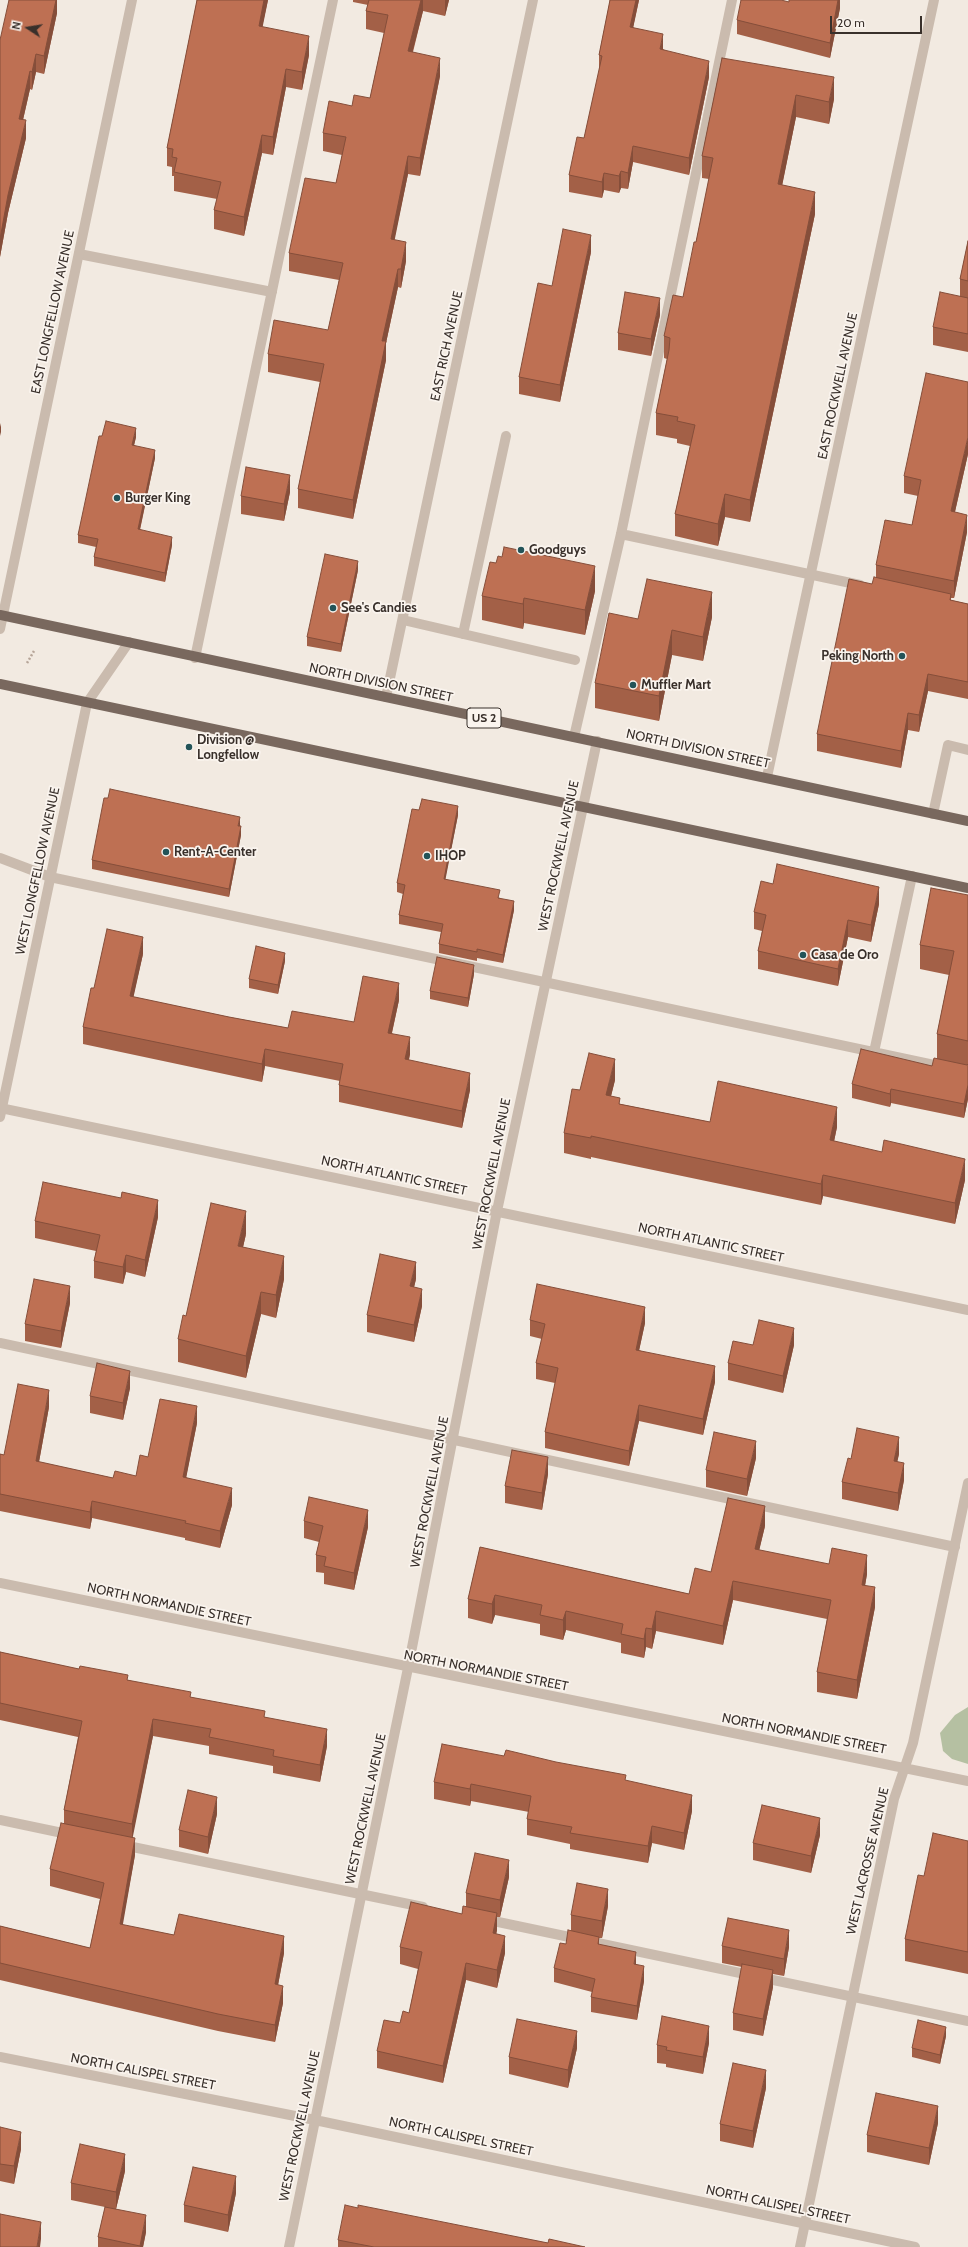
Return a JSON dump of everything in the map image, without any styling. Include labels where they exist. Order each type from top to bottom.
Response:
[{"type":"main road","name":"NORTH DIVISION STREET","points":[[2,616],[129,642],[195,658],[767,777],[968,821]]},
{"type":"main road","points":[[0,684],[968,888]]},
{"type":"street","name":"EAST LONGFELLOW AVENUE","points":[[0,629],[132,0]]},
{"type":"street","points":[[195,658],[333,0]]},
{"type":"street","name":"EAST RICH AVENUE","points":[[386,697],[533,0]]},
{"type":"street","points":[[574,737],[621,534],[732,0]]},
{"type":"street","name":"EAST ROCKWELL AVENUE","points":[[767,777],[934,0]]},
{"type":"street","points":[[78,254],[272,292]]},
{"type":"street","points":[[463,634],[506,436]]},
{"type":"street","points":[[621,534],[871,587]]},
{"type":"street","points":[[403,620],[575,660]]},
{"type":"street","name":"WEST LONGFELLOW AVENUE","points":[[0,1117],[4,1077],[88,702],[129,642]]},
{"type":"street","name":"WEST ROCKWELL AVENUE","points":[[289,2247],[408,1668],[497,1211],[597,741]]},
{"type":"street","points":[[933,814],[948,745],[968,750]]},
{"type":"street","points":[[0,858],[50,877],[968,1072]]},
{"type":"street","points":[[874,1052],[912,876]]},
{"type":"street","name":"NORTH ATLANTIC STREET","points":[[1,1107],[968,1310]]},
{"type":"street","points":[[0,1342],[453,1441],[954,1547]]},
{"type":"street","name":"WEST LACROSSE AVENUE","points":[[800,2247],[894,1799],[913,1743],[968,1483]]},
{"type":"street","name":"NORTH NORMANDIE STREET","points":[[0,1583],[408,1668],[968,1781]]},
{"type":"street","points":[[0,1820],[85,1837]]},
{"type":"street","points":[[116,1844],[432,1909]]},
{"type":"street","points":[[471,1917],[968,2021]]},
{"type":"street","name":"NORTH CALISPEL STREET","points":[[0,2057],[315,2120],[915,2247]]},
{"type":"path","points":[[27,663],[34,651]]},
{"type":"green space","points":[[968,1707],[968,1764],[952,1759],[943,1751],[940,1733],[955,1715]]},
{"type":"building","points":[[9,0],[56,0],[44,56],[36,54],[32,72],[30,71],[19,119],[26,120],[8,195],[0,239],[0,40]]},
{"type":"building","points":[[197,0],[264,0],[259,26],[309,36],[302,72],[286,69],[273,137],[262,135],[244,217],[214,210],[221,182],[174,172],[177,158],[172,157],[173,149],[167,148]]},
{"type":"building","points":[[369,0],[421,0],[408,51],[440,58],[420,158],[408,156],[391,239],[406,242],[401,269],[398,269],[382,341],[386,341],[353,500],[298,489],[324,364],[268,354],[274,320],[328,330],[343,263],[289,253],[305,178],[336,183],[346,137],[323,133],[329,101],[352,106],[354,95],[370,98],[388,15],[366,11]]},
{"type":"building","points":[[610,0],[636,0],[630,27],[663,34],[660,49],[709,61],[689,158],[633,146],[628,173],[621,171],[619,176],[604,173],[602,182],[569,175],[577,137],[584,138],[602,56],[599,55]]},
{"type":"building","points":[[741,0],[781,0],[789,2],[789,0],[838,0],[830,43],[737,20]]},
{"type":"building","points":[[722,58],[834,77],[829,102],[796,95],[778,184],[815,192],[750,500],[725,494],[718,524],[675,514],[695,425],[677,421],[678,417],[656,413],[669,350],[670,338],[664,336],[673,295],[683,297],[713,158],[702,156]]},
{"type":"building","points":[[563,229],[591,235],[560,385],[519,377],[538,283],[552,286]]},
{"type":"building","points":[[968,241],[968,281],[960,279]]},
{"type":"building","points":[[625,292],[660,298],[651,339],[618,333]]},
{"type":"building","points":[[940,292],[968,298],[968,334],[933,327]]},
{"type":"building","points":[[926,373],[968,382],[968,437],[951,511],[967,515],[954,581],[876,565],[885,520],[912,525],[921,480],[904,476]]},
{"type":"building","name":"Burger King","points":[[106,421],[136,428],[132,445],[155,450],[138,529],[172,537],[165,573],[94,557],[98,539],[78,535],[99,436],[102,436]]},
{"type":"building","points":[[246,467],[290,475],[284,504],[241,496]]},
{"type":"building","points":[[504,547],[595,566],[585,610],[524,598],[523,604],[482,596],[490,562],[496,563],[498,556],[502,557]]},
{"type":"building","name":"See's Candies","points":[[325,554],[358,561],[341,644],[307,637]]},
{"type":"building","name":"Peking North","points":[[874,577],[951,594],[950,600],[968,604],[968,682],[928,674],[919,715],[908,713],[901,751],[817,734],[849,579],[872,584]]},
{"type":"building","name":"Muffler Mart","points":[[647,579],[712,592],[703,637],[672,630],[659,696],[595,683],[609,613],[638,619]]},
{"type":"building","name":"Rent-A-Center","points":[[110,789],[240,817],[238,826],[241,826],[229,889],[92,860],[104,798],[108,798]]},
{"type":"building","points":[[422,799],[458,806],[444,879],[500,890],[498,898],[514,901],[503,955],[477,949],[477,952],[439,944],[443,924],[399,915],[405,885],[397,883],[412,809],[419,810]]},
{"type":"building","name":"Casa de Oro","points":[[777,864],[879,887],[871,925],[848,920],[838,969],[758,951],[766,915],[754,912],[761,881],[773,884]]},
{"type":"building","points":[[931,888],[968,895],[968,1041],[937,1034],[954,951],[920,945]]},
{"type":"building","points":[[107,929],[143,937],[130,996],[288,1028],[292,1011],[354,1022],[363,976],[399,983],[388,1033],[410,1037],[405,1059],[470,1073],[462,1111],[339,1085],[343,1064],[265,1049],[262,1064],[83,1027],[91,988],[94,988]]},
{"type":"building","points":[[256,946],[285,953],[278,985],[249,979]]},
{"type":"building","points":[[437,957],[474,965],[468,998],[430,991]]},
{"type":"building","points":[[861,1049],[932,1066],[934,1058],[968,1064],[968,1085],[964,1104],[891,1089],[890,1094],[852,1084]]},
{"type":"building","points":[[589,1053],[615,1059],[606,1095],[620,1098],[619,1104],[710,1122],[718,1081],[837,1107],[830,1140],[882,1152],[884,1140],[965,1159],[955,1203],[823,1175],[821,1184],[591,1136],[591,1138],[564,1133],[572,1089],[580,1090]]},
{"type":"building","points":[[43,1182],[121,1198],[122,1192],[158,1200],[145,1260],[126,1255],[123,1267],[94,1261],[100,1235],[35,1221]]},
{"type":"building","points":[[211,1203],[246,1211],[238,1246],[284,1256],[276,1295],[261,1292],[246,1356],[178,1339],[183,1315],[186,1316]]},
{"type":"building","points":[[380,1254],[416,1262],[410,1286],[422,1289],[414,1325],[367,1315]]},
{"type":"building","points":[[34,1279],[70,1286],[61,1331],[25,1324]]},
{"type":"building","points":[[537,1284],[645,1307],[636,1350],[715,1366],[703,1419],[639,1405],[629,1451],[545,1432],[558,1368],[536,1363],[545,1324],[530,1320]]},
{"type":"building","points":[[759,1320],[794,1328],[783,1376],[728,1363],[733,1341],[753,1345]]},
{"type":"building","points":[[97,1363],[130,1371],[123,1403],[90,1396]]},
{"type":"building","points":[[18,1384],[49,1390],[36,1461],[113,1478],[115,1471],[136,1476],[140,1455],[148,1457],[160,1399],[197,1406],[183,1477],[232,1488],[220,1531],[185,1523],[186,1521],[92,1501],[90,1512],[0,1494],[0,1454],[4,1455]]},
{"type":"building","points":[[857,1428],[899,1437],[894,1461],[904,1463],[898,1493],[842,1482],[848,1458],[851,1459]]},
{"type":"building","points":[[714,1432],[756,1441],[747,1479],[706,1470]]},
{"type":"building","points":[[512,1450],[548,1457],[542,1493],[505,1486]]},
{"type":"building","points":[[309,1497],[368,1510],[354,1573],[324,1566],[326,1557],[316,1555],[323,1526],[304,1521]]},
{"type":"building","points":[[728,1498],[765,1506],[755,1549],[829,1564],[832,1548],[867,1555],[862,1585],[875,1587],[857,1680],[817,1672],[831,1600],[733,1581],[723,1626],[656,1611],[652,1629],[646,1628],[644,1639],[621,1634],[623,1624],[566,1611],[563,1620],[540,1615],[542,1605],[495,1595],[492,1604],[468,1599],[480,1547],[689,1594],[695,1568],[711,1572]]},
{"type":"building","points":[[0,1652],[79,1669],[80,1666],[128,1675],[127,1680],[191,1692],[190,1697],[265,1711],[264,1717],[327,1729],[320,1765],[273,1756],[274,1750],[209,1737],[211,1729],[153,1719],[132,1824],[64,1810],[82,1721],[0,1703]]},
{"type":"building","points":[[442,1744],[504,1756],[506,1750],[556,1762],[626,1775],[625,1780],[692,1795],[684,1833],[652,1826],[648,1846],[570,1833],[572,1827],[527,1819],[531,1796],[471,1784],[470,1789],[434,1782]]},
{"type":"building","points":[[188,1790],[217,1797],[208,1837],[179,1830]]},
{"type":"building","points":[[762,1805],[820,1818],[811,1856],[753,1843]]},
{"type":"building","points":[[61,1823],[135,1838],[120,1924],[174,1935],[179,1914],[284,1936],[275,1984],[283,1986],[275,2025],[218,2014],[0,1963],[0,1926],[90,1948],[104,1883],[50,1869]]},
{"type":"building","points":[[933,1833],[968,1841],[968,1952],[905,1939],[918,1875],[924,1876]]},
{"type":"building","points":[[475,1853],[509,1860],[500,1900],[466,1893]]},
{"type":"building","points":[[577,1883],[608,1889],[602,1921],[571,1915]]},
{"type":"building","points":[[411,1902],[462,1914],[463,1906],[497,1913],[493,1933],[505,1936],[497,1970],[466,1963],[443,2066],[377,2051],[384,2020],[400,2023],[403,2011],[409,2013],[422,1952],[400,1947]]},
{"type":"building","points":[[728,1918],[789,1930],[784,1959],[722,1946]]},
{"type":"building","points":[[568,1930],[599,1937],[598,1944],[636,1952],[634,1964],[644,1966],[637,2006],[591,1997],[595,1979],[554,1968],[560,1943],[566,1944]]},
{"type":"building","points":[[742,1964],[773,1970],[763,2019],[733,2013]]},
{"type":"building","points":[[662,2016],[709,2026],[703,2057],[666,2050],[667,2047],[657,2045]]},
{"type":"building","points":[[517,2019],[577,2031],[568,2070],[509,2057]]},
{"type":"building","points":[[918,2020],[946,2027],[940,2055],[912,2048]]},
{"type":"building","points":[[733,2063],[766,2070],[753,2131],[720,2124]]},
{"type":"building","points":[[876,2093],[938,2106],[929,2148],[867,2135]]},
{"type":"building","points":[[0,2127],[21,2132],[14,2166],[0,2164]]},
{"type":"building","points":[[80,2144],[125,2154],[116,2192],[71,2183]]},
{"type":"building","points":[[193,2167],[236,2176],[228,2215],[184,2205]]},
{"type":"building","points":[[345,2205],[358,2208],[358,2205],[548,2243],[549,2239],[585,2247],[374,2247],[338,2240]]},
{"type":"building","points":[[105,2207],[146,2215],[140,2246],[98,2237]]},
{"type":"building","points":[[0,2214],[41,2222],[37,2247],[0,2247]]},
{"type":"place","name":"Burger King","points":[[117,498]]},
{"type":"place","name":"Goodguys","points":[[521,550]]},
{"type":"place","name":"See's Candies","points":[[333,608]]},
{"type":"place","name":"Peking North","points":[[902,656]]},
{"type":"place","name":"Muffler Mart","points":[[633,685]]},
{"type":"place","name":"Division @ Longfellow","points":[[189,747]]},
{"type":"place","name":"Rent-A-Center","points":[[166,852]]},
{"type":"place","name":"IHOP","points":[[427,856]]},
{"type":"place","name":"Casa de Oro","points":[[803,955]]}]
